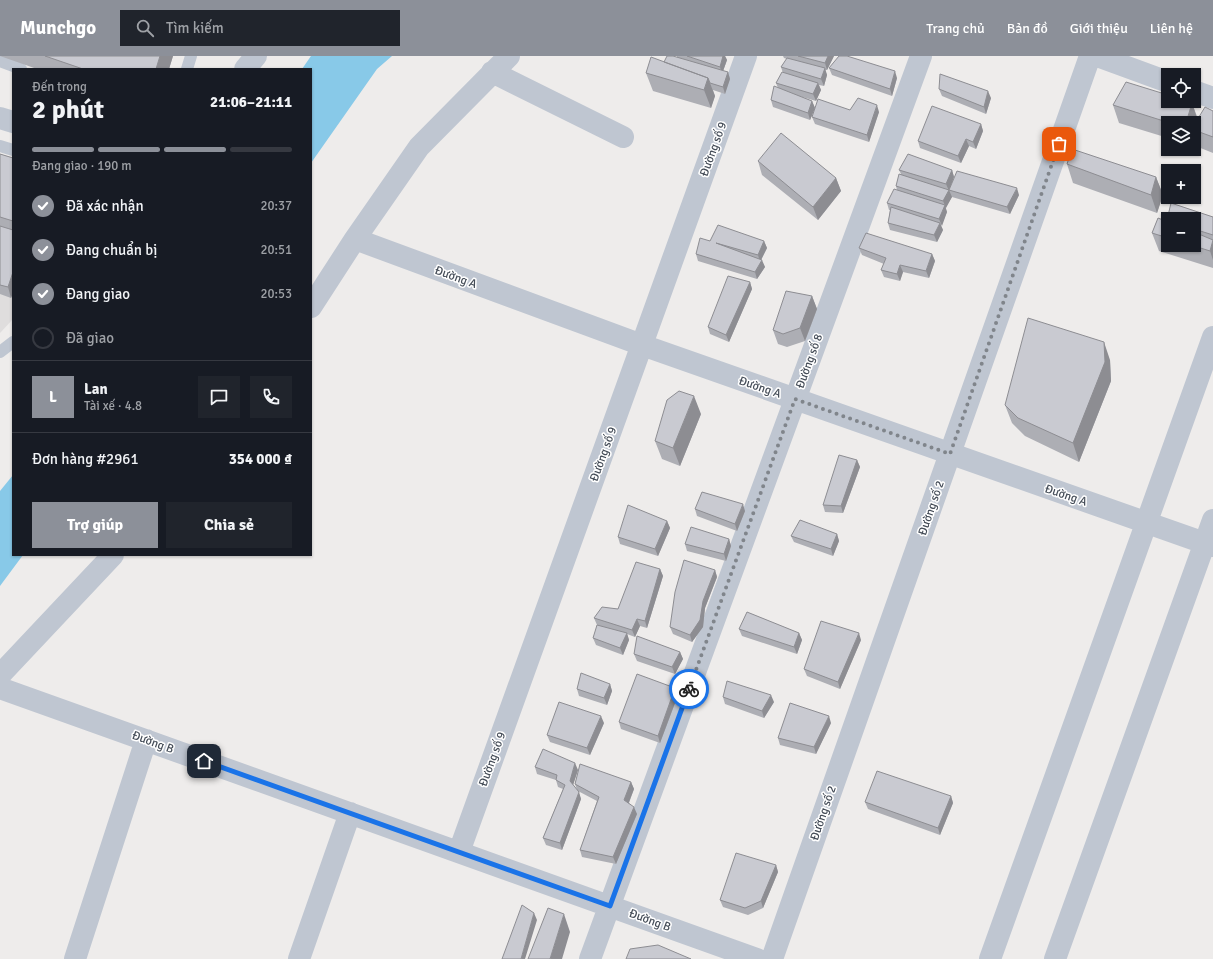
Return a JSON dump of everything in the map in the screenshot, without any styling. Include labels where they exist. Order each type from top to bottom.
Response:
[{"type":"street","points":[[247,68],[256,56]]},
{"type":"street","points":[[312,305],[355,239],[419,147],[508,56]]},
{"type":"street","name":"Đường số 9","points":[[459,852],[746,56]]},
{"type":"street","name":"Đường số 8","points":[[590,959],[921,56]]},
{"type":"street","name":"Đường số 2","points":[[772,959],[1090,56]]},
{"type":"street","points":[[1097,56],[1161,79]]},
{"type":"street","points":[[492,72],[623,137]]},
{"type":"street","points":[[1201,94],[1213,98]]},
{"type":"street","points":[[0,118],[12,122]]},
{"type":"street","name":"Đường A","points":[[355,239],[642,345],[1209,545]]},
{"type":"street","points":[[990,959],[1213,337]]},
{"type":"street","points":[[1055,959],[1209,545],[1213,520]]},
{"type":"street","points":[[0,675],[112,556]]},
{"type":"street","name":"Đường B","points":[[0,688],[757,959]]},
{"type":"street","points":[[75,959],[146,740]]},
{"type":"street","points":[[299,959],[350,813]]},
{"type":"lane","points":[[187,68],[191,56]]},
{"type":"lane","points":[[0,61],[18,68]]},
{"type":"lane","points":[[0,146],[12,150]]},
{"type":"lane","points":[[0,352],[12,343]]},
{"type":"shaded area","points":[[0,155],[12,159],[12,320],[0,333]]},
{"type":"water","points":[[311,56],[392,56],[377,69],[312,162],[312,68],[303,68]]},
{"type":"water","points":[[12,476],[12,556],[22,556],[0,586],[0,491]]},
{"type":"building","points":[[45,56],[160,56],[156,68],[80,68]]},
{"type":"building","points":[[667,56],[673,56],[728,72],[723,87],[710,83],[708,78],[664,62]]},
{"type":"building","points":[[687,56],[723,56],[720,67]]},
{"type":"building","points":[[798,56],[828,56],[825,63]]},
{"type":"building","points":[[839,56],[847,56],[895,71],[890,89],[829,68]]},
{"type":"building","points":[[651,57],[708,78],[704,90],[646,73]]},
{"type":"building","points":[[787,58],[825,68],[821,79],[781,67]]},
{"type":"building","points":[[782,72],[818,83],[813,94],[776,83]]},
{"type":"building","points":[[940,74],[988,91],[984,107],[939,89]]},
{"type":"building","points":[[1126,82],[1161,93],[1161,108],[1190,108],[1188,116],[1161,116],[1161,120],[1113,105]]},
{"type":"building","points":[[774,86],[812,101],[808,113],[771,100]]},
{"type":"building","points":[[858,98],[877,105],[867,135],[812,117],[818,99],[850,110]]},
{"type":"building","points":[[932,106],[981,124],[973,142],[966,139],[958,156],[918,141]]},
{"type":"building","points":[[1205,107],[1213,111],[1213,137],[1201,133],[1201,116],[1200,116]]},
{"type":"building","points":[[781,133],[836,178],[813,207],[758,161]]},
{"type":"building","points":[[1072,149],[1156,177],[1151,195],[1067,164]]},
{"type":"building","points":[[0,154],[12,158],[12,221],[0,217]]},
{"type":"building","points":[[908,154],[952,170],[946,184],[899,170]]},
{"type":"building","points":[[957,171],[1017,188],[1007,207],[949,190]]},
{"type":"building","points":[[899,174],[949,190],[943,201],[896,186]]},
{"type":"building","points":[[894,189],[945,205],[939,219],[887,203]]},
{"type":"building","points":[[1171,204],[1174,204],[1198,212],[1169,212]]},
{"type":"building","points":[[891,207],[940,223],[934,235],[888,223]]},
{"type":"building","points":[[1201,213],[1213,217],[1213,235],[1201,231]]},
{"type":"building","points":[[1158,218],[1161,219],[1161,236],[1152,233]]},
{"type":"building","points":[[718,225],[764,241],[758,255],[716,243],[762,260],[755,272],[696,254],[700,238],[710,241]]},
{"type":"building","points":[[0,226],[12,230],[12,275],[8,287],[0,285]]},
{"type":"building","points":[[866,233],[932,254],[926,271],[900,265],[897,274],[881,270],[886,258],[859,248]]},
{"type":"building","points":[[1201,235],[1213,240],[1210,251],[1201,248]]},
{"type":"building","points":[[728,276],[750,282],[726,335],[708,327]]},
{"type":"building","points":[[786,291],[812,296],[800,328],[783,334],[773,330]]},
{"type":"building","points":[[1028,318],[1104,342],[1105,362],[1073,443],[1018,418],[1005,405]]},
{"type":"building","points":[[679,391],[694,396],[673,448],[655,441],[667,400]]},
{"type":"building","points":[[839,455],[857,460],[841,506],[823,505]]},
{"type":"building","points":[[702,492],[743,504],[735,524],[695,509]]},
{"type":"building","points":[[628,505],[667,521],[655,549],[618,537]]},
{"type":"building","points":[[800,520],[837,534],[831,549],[791,536]]},
{"type":"building","points":[[691,527],[729,539],[724,554],[685,544]]},
{"type":"building","points":[[684,560],[715,570],[703,601],[700,620],[690,635],[670,627],[675,592]]},
{"type":"building","points":[[636,562],[660,569],[645,621],[637,619],[632,630],[594,618],[602,607],[618,609]]},
{"type":"building","points":[[747,612],[799,633],[794,647],[739,629]]},
{"type":"building","points":[[821,621],[859,633],[838,682],[804,669]]},
{"type":"building","points":[[597,625],[627,633],[620,648],[593,638]]},
{"type":"building","points":[[637,636],[680,652],[672,667],[634,654]]},
{"type":"building","points":[[581,673],[610,684],[604,698],[577,689]]},
{"type":"building","points":[[637,674],[675,688],[658,736],[619,722]]},
{"type":"building","points":[[727,681],[771,695],[762,711],[723,697]]},
{"type":"building","points":[[559,702],[601,716],[587,748],[547,735]]},
{"type":"building","points":[[790,703],[829,716],[814,747],[778,738]]},
{"type":"building","points":[[543,749],[575,763],[570,781],[579,792],[560,843],[543,838],[565,785],[556,780],[557,775],[535,767]]},
{"type":"building","points":[[580,764],[631,782],[624,800],[634,807],[613,857],[580,850],[599,797],[575,784]]},
{"type":"building","points":[[877,771],[951,796],[938,828],[865,802]]},
{"type":"building","points":[[736,853],[776,865],[761,901],[745,908],[720,900]]},
{"type":"building","points":[[522,905],[534,913],[521,959],[502,959]]},
{"type":"building","points":[[548,908],[564,914],[550,959],[528,959]]},
{"type":"building","points":[[658,945],[691,959],[626,959],[630,949]]},
{"type":"way so far","points":[[689,689],[795,399],[950,454],[1059,144]]},
{"type":"route","points":[[204,761],[610,906],[689,689]]}]
